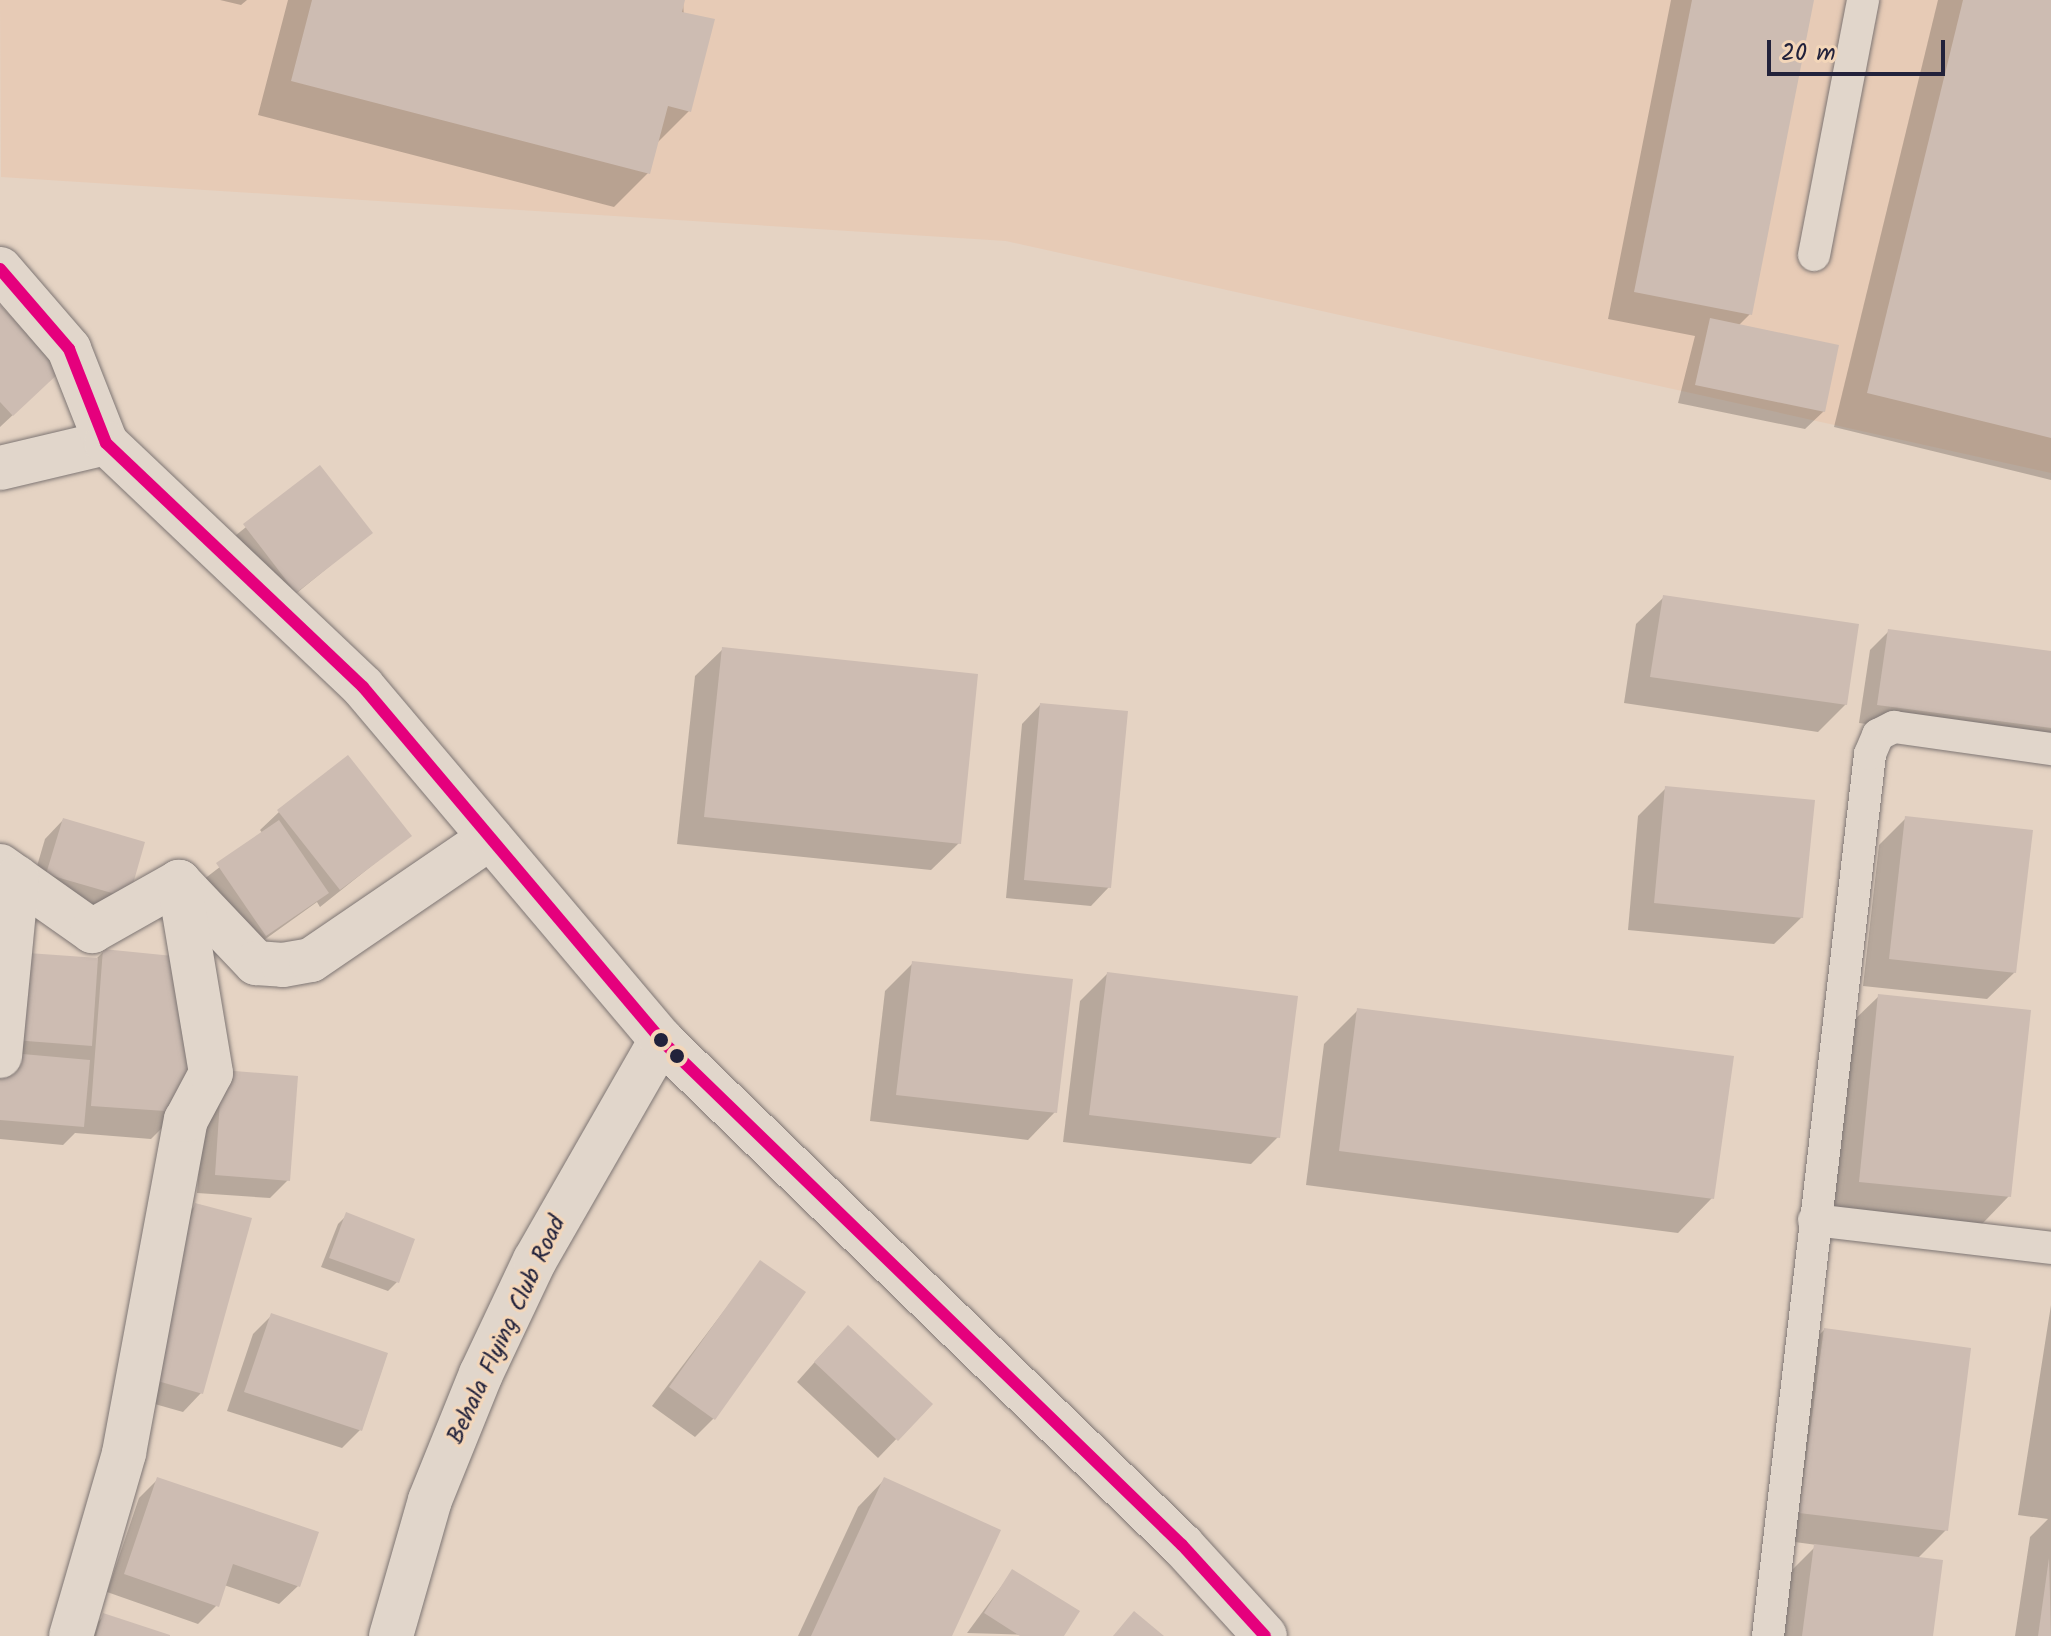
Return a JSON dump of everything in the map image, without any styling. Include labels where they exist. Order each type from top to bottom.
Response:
[{"type":"street","points":[[0,269],[69,349],[106,443],[363,687],[661,1040],[1182,1545],[1265,1636]]},
{"type":"street","points":[[0,468],[106,443]]},
{"type":"street","points":[[179,882],[256,963],[283,965],[311,960],[490,838]]},
{"type":"street","points":[[8,872],[92,931],[179,882]]},
{"type":"street","points":[[0,1056],[8,872]]},
{"type":"street","points":[[71,1636],[124,1453],[186,1120],[211,1073],[179,882]]},
{"type":"street","name":"Behala Flying Club Road","points":[[391,1636],[430,1500],[481,1374],[535,1260],[661,1040]]},
{"type":"lane","points":[[1814,255],[1863,0]]},
{"type":"lane","points":[[1768,1636],[1870,754],[1878,735],[1894,727],[2051,749]]},
{"type":"lane","points":[[1814,1220],[2051,1248]]},
{"type":"shaded area","points":[[0,0],[2051,0],[2051,473],[1006,241],[1,177]]},
{"type":"building","points":[[312,0],[685,0],[682,12],[715,19],[691,112],[668,106],[650,174],[291,81]]},
{"type":"building","points":[[1692,0],[1814,0],[1752,315],[1634,292]]},
{"type":"building","points":[[1963,0],[2051,0],[2051,438],[1867,393]]},
{"type":"building","points":[[0,305],[62,370],[13,416],[0,402]]},
{"type":"building","points":[[1710,318],[1839,345],[1825,412],[1695,385]]},
{"type":"building","points":[[320,465],[373,533],[296,593],[243,524]]},
{"type":"building","points":[[1663,595],[1859,624],[1847,705],[1650,677]]},
{"type":"building","points":[[1888,629],[2051,651],[2051,728],[1877,705]]},
{"type":"building","points":[[722,647],[978,674],[961,844],[704,817]]},
{"type":"building","points":[[1040,703],[1128,711],[1111,888],[1024,880]]},
{"type":"building","points":[[348,755],[412,836],[340,890],[277,810]]},
{"type":"building","points":[[1665,786],[1815,800],[1803,918],[1654,903]]},
{"type":"building","points":[[1905,816],[2033,830],[2016,973],[1889,959]]},
{"type":"building","points":[[63,818],[145,842],[129,898],[46,874]]},
{"type":"building","points":[[279,820],[329,893],[266,936],[216,863]]},
{"type":"building","points":[[103,949],[213,960],[204,1082],[182,1080],[180,1112],[91,1106]]},
{"type":"building","points":[[0,951],[98,958],[92,1046],[0,1039]]},
{"type":"building","points":[[912,961],[1073,979],[1057,1113],[896,1095]]},
{"type":"building","points":[[1107,972],[1298,996],[1280,1138],[1089,1115]]},
{"type":"building","points":[[1878,994],[2031,1010],[2011,1197],[1859,1182]]},
{"type":"building","points":[[1357,1008],[1734,1056],[1714,1199],[1339,1151]]},
{"type":"building","points":[[0,1052],[90,1060],[84,1127],[0,1120]]},
{"type":"building","points":[[222,1070],[298,1076],[290,1181],[215,1175]]},
{"type":"building","points":[[195,1203],[252,1218],[203,1394],[147,1378]]},
{"type":"building","points":[[346,1212],[415,1239],[399,1283],[329,1258]]},
{"type":"building","points":[[760,1260],[806,1292],[715,1420],[669,1387]]},
{"type":"building","points":[[271,1313],[388,1353],[362,1431],[244,1392]]},
{"type":"building","points":[[848,1325],[933,1404],[898,1441],[814,1362]]},
{"type":"building","points":[[1824,1328],[1971,1348],[1948,1531],[1799,1513]]},
{"type":"building","points":[[157,1477],[319,1532],[300,1587],[233,1564],[219,1607],[124,1574]]},
{"type":"building","points":[[884,1477],[1001,1530],[952,1636],[811,1636]]},
{"type":"building","points":[[1814,1544],[1943,1560],[1933,1636],[1802,1636]]},
{"type":"building","points":[[2049,1558],[2051,1636],[2038,1636]]},
{"type":"building","points":[[1012,1569],[1080,1611],[1064,1636],[1020,1636],[984,1613]]},
{"type":"building","points":[[1134,1611],[1164,1636],[1113,1636]]},
{"type":"building","points":[[103,1613],[170,1635],[170,1636],[96,1636]]},
{"type":"transit line","points":[[0,269],[69,349],[106,443],[363,687],[661,1040],[1182,1545],[1265,1636]]}]
